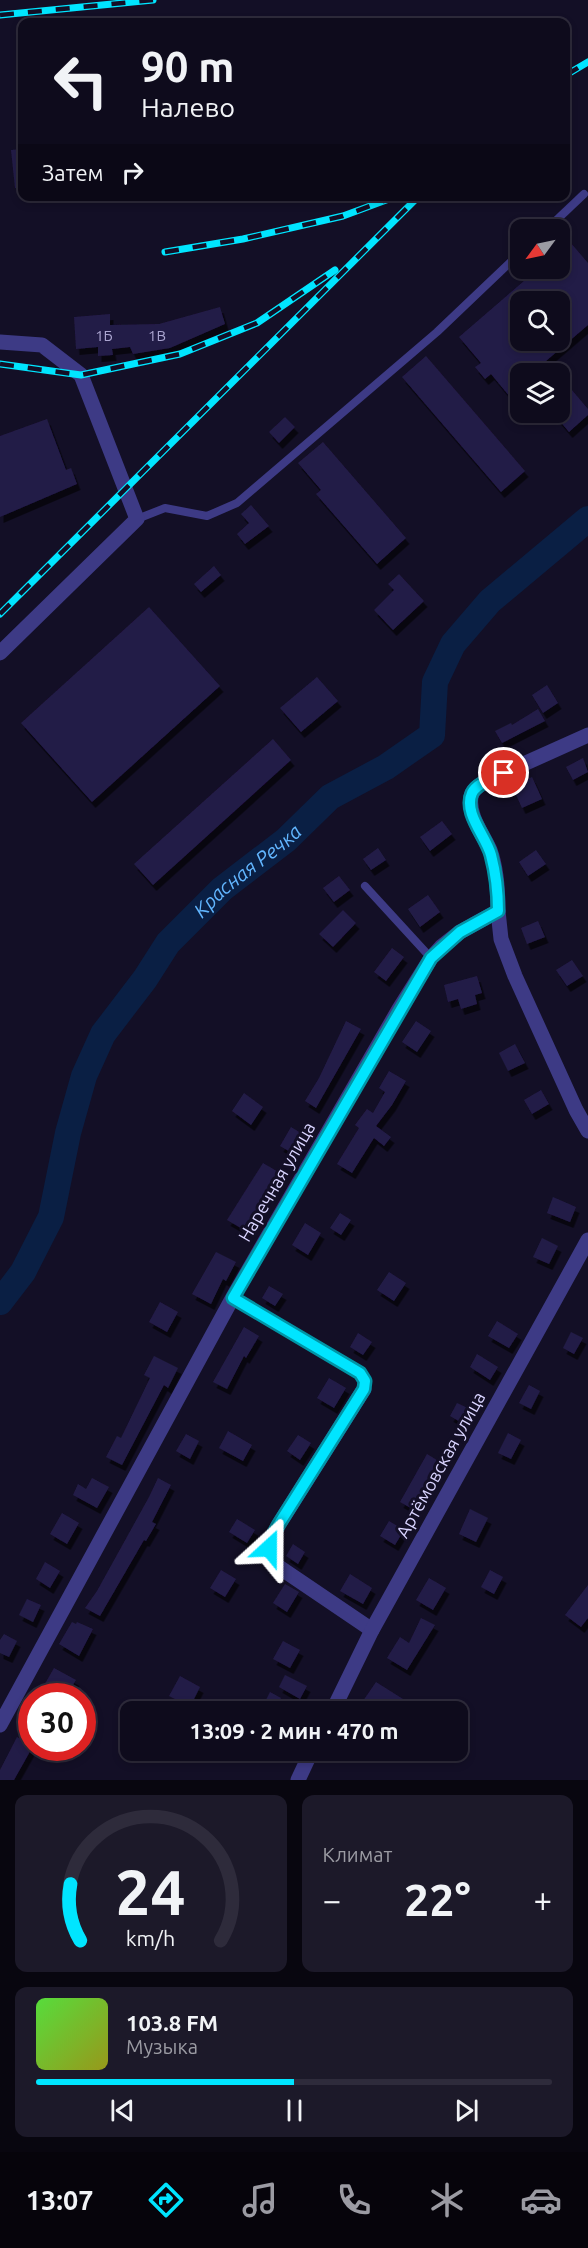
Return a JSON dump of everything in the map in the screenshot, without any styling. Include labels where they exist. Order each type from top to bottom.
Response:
[{"type":"street","points":[[0,342],[42,345],[81,375],[137,519],[0,653]]},
{"type":"street","points":[[588,735],[486,781],[475,788],[471,795],[471,812],[490,852],[498,884],[501,939],[515,976],[576,1110],[588,1131]]},
{"type":"street","name":"Наречная улица","points":[[0,1725],[233,1298],[431,958],[460,932],[498,911]]},
{"type":"street","name":"Артёмовская улица","points":[[337,1701],[372,1630],[588,1240]]},
{"type":"street","points":[[364,1389],[279,1524],[270,1540],[269,1548],[271,1559],[279,1567],[372,1630]]},
{"type":"street","points":[[298,1780],[307,1761]]},
{"type":"lane","points":[[558,219],[584,194]]},
{"type":"lane","points":[[137,519],[165,508],[207,516],[237,503],[437,332],[510,263]]},
{"type":"lane","points":[[365,886],[431,958]]},
{"type":"lane","points":[[233,1298],[360,1373],[365,1381],[364,1389]]},
{"type":"building","points":[[18,149],[18,188],[15,188],[11,150]]},
{"type":"building","points":[[570,242],[588,263],[588,325],[570,340],[570,291],[512,291],[526,279],[570,279]]},
{"type":"building","points":[[510,293],[510,351],[558,351],[546,361],[548,363],[510,363],[510,397],[491,374],[485,379],[475,367],[481,363],[459,337]]},
{"type":"building","points":[[220,307],[225,324],[170,348],[133,354],[130,347],[112,349],[113,355],[98,356],[98,347],[76,349],[74,317],[110,314],[110,325],[159,324]]},
{"type":"building","points":[[426,356],[525,471],[501,492],[402,377]]},
{"type":"building","points":[[570,388],[588,409],[588,415],[569,432],[561,423],[570,423]]},
{"type":"building","points":[[285,417],[295,427],[279,443],[269,432]]},
{"type":"building","points":[[47,419],[66,470],[71,468],[77,484],[0,517],[0,436]]},
{"type":"building","points":[[323,442],[406,538],[377,564],[316,494],[321,490],[298,463]]},
{"type":"building","points":[[251,505],[269,526],[245,544],[237,534],[249,523],[241,514]]},
{"type":"building","points":[[214,566],[221,575],[201,592],[194,584]]},
{"type":"building","points":[[399,574],[424,601],[393,630],[374,610],[394,590],[388,584]]},
{"type":"building","points":[[149,607],[220,686],[92,802],[21,723]]},
{"type":"building","points":[[317,677],[338,701],[301,732],[280,708]]},
{"type":"building","points":[[547,685],[558,703],[543,713],[532,695]]},
{"type":"building","points":[[538,709],[545,721],[502,743],[495,731],[511,723],[512,725]]},
{"type":"building","points":[[273,739],[291,760],[153,885],[134,864]]},
{"type":"building","points":[[583,758],[588,772],[573,780],[566,767]]},
{"type":"building","points":[[532,777],[542,799],[522,808],[512,786]]},
{"type":"building","points":[[442,821],[452,834],[430,851],[420,837]]},
{"type":"building","points":[[378,848],[386,860],[371,870],[363,859]]},
{"type":"building","points":[[536,850],[546,864],[528,876],[519,862]]},
{"type":"building","points":[[339,876],[350,890],[334,902],[323,888]]},
{"type":"building","points":[[428,895],[440,912],[420,927],[408,909]]},
{"type":"building","points":[[343,910],[356,923],[333,947],[319,934]]},
{"type":"building","points":[[538,921],[545,937],[527,944],[521,928]]},
{"type":"building","points":[[392,948],[404,957],[386,981],[374,972]]},
{"type":"building","points":[[572,960],[583,976],[567,986],[556,970]]},
{"type":"building","points":[[477,976],[482,993],[475,995],[477,1004],[461,1009],[458,999],[448,1002],[444,985]]},
{"type":"building","points":[[346,1021],[361,1029],[316,1108],[305,1101],[319,1078]]},
{"type":"building","points":[[416,1021],[431,1031],[417,1052],[402,1042]]},
{"type":"building","points":[[515,1044],[525,1063],[508,1071],[499,1053]]},
{"type":"building","points":[[389,1071],[406,1081],[376,1126],[391,1137],[384,1146],[374,1138],[352,1173],[337,1164],[359,1128],[355,1125],[367,1109],[373,1113],[385,1092],[379,1088]]},
{"type":"building","points":[[541,1090],[549,1104],[532,1114],[524,1100]]},
{"type":"building","points":[[244,1093],[263,1107],[251,1125],[232,1111]]},
{"type":"building","points":[[291,1127],[304,1135],[292,1153],[280,1146]]},
{"type":"building","points":[[263,1163],[280,1173],[246,1231],[227,1220]]},
{"type":"building","points":[[553,1197],[576,1207],[570,1222],[547,1213]]},
{"type":"building","points":[[340,1213],[351,1220],[341,1235],[330,1228]]},
{"type":"building","points":[[305,1223],[321,1233],[308,1255],[292,1245]]},
{"type":"building","points":[[542,1238],[558,1246],[549,1264],[533,1257]]},
{"type":"building","points":[[216,1252],[236,1262],[226,1281],[223,1279],[211,1304],[192,1294]]},
{"type":"building","points":[[389,1272],[406,1283],[394,1301],[377,1290]]},
{"type":"building","points":[[269,1286],[283,1294],[275,1306],[262,1298]]},
{"type":"building","points":[[160,1302],[178,1312],[167,1332],[149,1322]]},
{"type":"building","points":[[497,1321],[518,1334],[509,1348],[488,1336]]},
{"type":"building","points":[[244,1327],[259,1336],[246,1358],[244,1356],[227,1389],[213,1382]]},
{"type":"building","points":[[571,1332],[583,1338],[574,1354],[563,1348]]},
{"type":"building","points":[[358,1333],[372,1342],[363,1355],[350,1347]]},
{"type":"building","points":[[477,1354],[498,1367],[490,1380],[470,1367]]},
{"type":"building","points":[[154,1356],[178,1368],[168,1388],[164,1385],[122,1465],[106,1457],[117,1436],[121,1438],[150,1378],[144,1375]]},
{"type":"building","points":[[329,1378],[346,1388],[334,1408],[317,1398]]},
{"type":"building","points":[[529,1385],[540,1391],[531,1409],[519,1403]]},
{"type":"building","points":[[457,1403],[470,1409],[462,1423],[450,1416]]},
{"type":"building","points":[[228,1431],[252,1445],[243,1461],[219,1448]]},
{"type":"building","points":[[508,1433],[521,1440],[511,1459],[498,1453]]},
{"type":"building","points":[[186,1434],[199,1441],[190,1459],[176,1451]]},
{"type":"building","points":[[298,1435],[311,1443],[300,1460],[287,1451]]},
{"type":"building","points":[[427,1454],[440,1462],[421,1494],[424,1496],[416,1511],[400,1502]]},
{"type":"building","points":[[92,1478],[109,1487],[97,1508],[73,1495],[78,1484],[86,1489]]},
{"type":"building","points":[[158,1478],[171,1485],[152,1522],[156,1524],[146,1541],[144,1540],[100,1616],[85,1608],[97,1591]]},
{"type":"building","points":[[470,1509],[488,1518],[476,1542],[459,1534]]},
{"type":"building","points":[[62,1513],[79,1523],[67,1544],[50,1534]]},
{"type":"building","points":[[237,1519],[255,1530],[247,1543],[229,1532]]},
{"type":"building","points":[[389,1521],[404,1530],[395,1545],[380,1536]]},
{"type":"building","points":[[293,1544],[305,1552],[298,1564],[286,1556]]},
{"type":"building","points":[[45,1562],[60,1571],[50,1588],[36,1579]]},
{"type":"building","points":[[221,1570],[236,1579],[225,1597],[210,1588]]},
{"type":"building","points":[[490,1570],[503,1577],[494,1594],[481,1587]]},
{"type":"building","points":[[350,1574],[372,1588],[363,1604],[340,1591]]},
{"type":"building","points":[[429,1578],[446,1588],[433,1610],[416,1600]]},
{"type":"building","points":[[285,1584],[299,1592],[287,1612],[273,1603]]},
{"type":"building","points":[[588,1585],[588,1618],[581,1627],[565,1615]]},
{"type":"building","points":[[27,1599],[41,1605],[33,1622],[19,1615]]},
{"type":"building","points":[[421,1618],[435,1625],[407,1670],[387,1658],[400,1637],[409,1643]]},
{"type":"building","points":[[72,1622],[93,1629],[79,1656],[59,1644]]},
{"type":"building","points":[[4,1634],[17,1641],[9,1657],[0,1653],[0,1640]]},
{"type":"building","points":[[283,1641],[300,1650],[290,1668],[273,1659]]},
{"type":"building","points":[[54,1668],[76,1680],[74,1683],[45,1683]]},
{"type":"building","points":[[285,1675],[307,1686],[300,1699],[279,1687]]},
{"type":"building","points":[[180,1676],[200,1687],[193,1701],[179,1701],[169,1696]]},
{"type":"building","points":[[376,1682],[403,1699],[402,1701],[363,1701]]},
{"type":"building","points":[[270,1692],[281,1698],[280,1701],[266,1701]]},
{"type":"building","points":[[18,1738],[18,1761],[25,1761],[14,1780],[0,1780],[0,1770]]},
{"type":"waterway","name":"Красная Речка","points":[[0,1302],[23,1272],[51,1217],[68,1133],[84,1076],[103,1034],[145,979],[168,943],[222,889],[286,840],[330,797],[386,767],[432,735],[435,682],[453,644],[490,601],[588,519]]},
{"type":"railway","points":[[0,15],[153,0]]},
{"type":"railway","points":[[570,73],[588,62]]},
{"type":"railway","points":[[165,252],[243,239],[343,216],[384,201]]},
{"type":"railway","points":[[0,614],[414,201]]},
{"type":"railway","points":[[0,364],[81,375],[180,354],[257,323],[335,270]]},
{"type":"route","points":[[269,1548],[270,1540],[279,1524],[364,1389],[365,1381],[360,1373],[233,1298],[431,958],[460,932],[498,911],[498,884],[490,852],[471,812],[471,795],[475,788],[504,773]]}]
